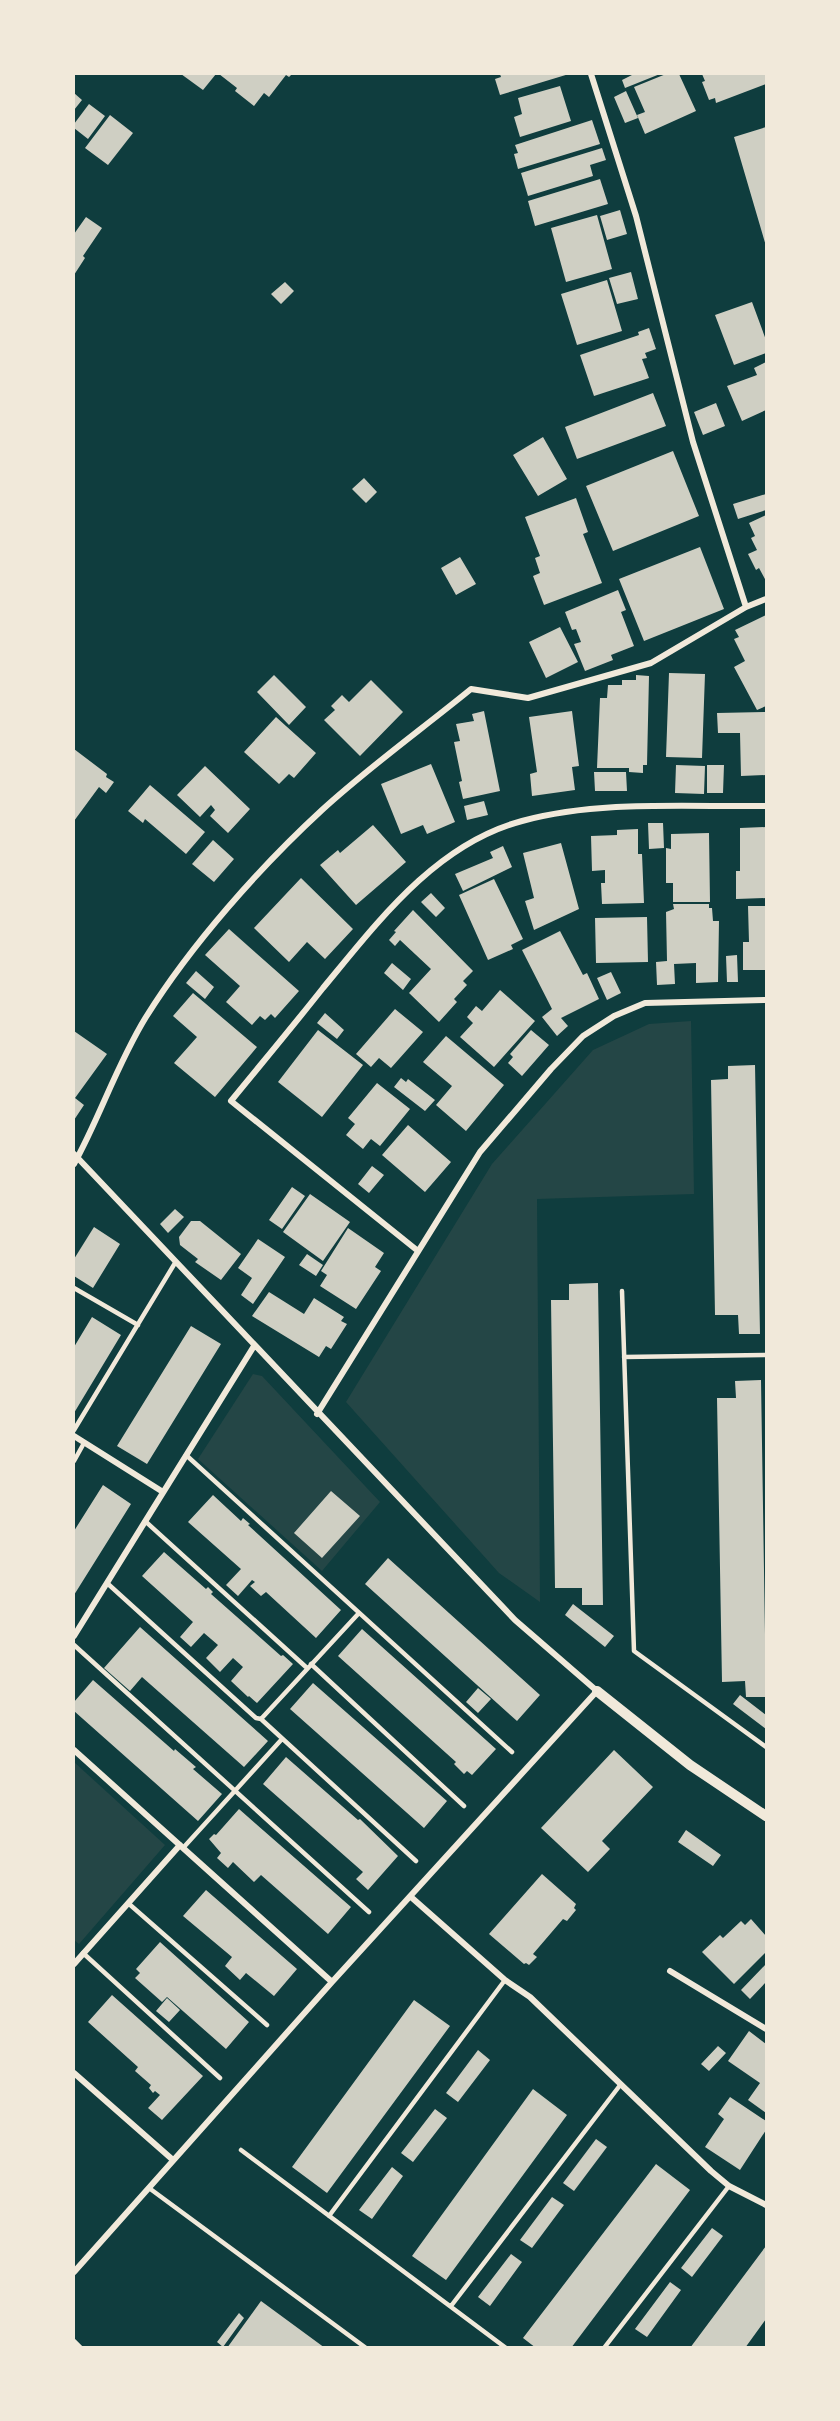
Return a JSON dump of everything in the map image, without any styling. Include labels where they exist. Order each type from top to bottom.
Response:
[{"type":"street","points":[[591,74],[636,216],[693,442],[746,607]]},
{"type":"street","points":[[766,599],[746,607],[651,663],[528,698],[471,689],[323,810],[275,858],[213,926],[180,967],[146,1017],[75,1159],[515,1620],[597,1691],[690,1765],[766,1816]]},
{"type":"street","points":[[418,1251],[231,1101],[376,923],[438,864],[475,841],[520,821],[561,813],[626,808],[766,806]]},
{"type":"street","points":[[317,1414],[480,1152],[550,1068],[583,1036],[614,1016],[645,1002],[766,1000]]},
{"type":"street","points":[[74,1636],[254,1346]]},
{"type":"street","points":[[74,1436],[164,1492]]},
{"type":"street","points":[[74,2272],[332,1982],[411,1898],[597,1691]]},
{"type":"street","points":[[74,1750],[332,1982]]},
{"type":"street","points":[[74,1964],[181,1847]]},
{"type":"street","points":[[411,1898],[505,1980],[530,1997],[729,2186],[766,2205]]},
{"type":"street","points":[[670,1971],[766,2030]]},
{"type":"street","points":[[74,2073],[173,2160]]},
{"type":"street","points":[[74,2342],[80,2348]]},
{"type":"lane","points":[[74,1430],[175,1263]]},
{"type":"lane","points":[[74,1288],[138,1325]]},
{"type":"lane","points":[[622,1290],[634,1652],[766,1748]]},
{"type":"lane","points":[[624,1357],[766,1355]]},
{"type":"lane","points":[[74,1461],[84,1443]]},
{"type":"lane","points":[[186,1455],[512,1752]]},
{"type":"lane","points":[[145,1521],[464,1806]]},
{"type":"lane","points":[[107,1583],[256,1718],[261,1719],[416,1861]]},
{"type":"lane","points":[[261,1719],[358,1614]]},
{"type":"lane","points":[[74,1645],[369,1912]]},
{"type":"lane","points":[[181,1847],[282,1739]]},
{"type":"lane","points":[[128,1903],[267,2025]]},
{"type":"lane","points":[[83,1953],[220,2078]]},
{"type":"lane","points":[[329,2216],[505,1980]]},
{"type":"lane","points":[[451,2306],[621,2084]]},
{"type":"lane","points":[[241,2150],[506,2348]]},
{"type":"lane","points":[[604,2348],[729,2186]]},
{"type":"lane","points":[[149,2188],[366,2348]]},
{"type":"shaded area","points":[[691,1021],[694,1194],[537,1199],[540,1602],[499,1573],[346,1402],[492,1164],[593,1050],[649,1024]]},
{"type":"shaded area","points":[[253,1374],[262,1376],[380,1502],[322,1571],[198,1459]]},
{"type":"shaded area","points":[[74,1762],[165,1845],[79,1944],[74,1940]]},
{"type":"building","points":[[181,74],[216,74],[203,90]]},
{"type":"building","points":[[219,74],[292,74],[289,77],[286,75],[269,97],[264,93],[254,106],[235,91],[237,88]]},
{"type":"building","points":[[500,74],[569,74],[500,95],[495,79],[501,77]]},
{"type":"building","points":[[631,74],[660,74],[625,88],[622,80]]},
{"type":"building","points":[[666,74],[679,74],[696,111],[645,134],[637,115],[645,112],[634,87]]},
{"type":"building","points":[[702,74],[766,74],[766,84],[716,103],[715,98],[709,100],[702,82],[705,81]]},
{"type":"building","points":[[560,86],[571,121],[520,137],[514,117],[522,114],[518,98]]},
{"type":"building","points":[[626,91],[638,118],[625,123],[614,97]]},
{"type":"building","points":[[74,93],[82,100],[74,110]]},
{"type":"building","points":[[89,104],[105,116],[88,139],[74,128],[74,124]]},
{"type":"building","points":[[110,115],[133,133],[108,165],[85,148]]},
{"type":"building","points":[[592,120],[600,144],[518,169],[514,154],[518,153],[515,145]]},
{"type":"building","points":[[766,127],[766,246],[734,137]]},
{"type":"building","points":[[602,148],[606,160],[590,165],[593,176],[528,196],[521,173]]},
{"type":"building","points":[[600,179],[608,204],[535,226],[528,201]]},
{"type":"building","points":[[620,210],[627,234],[607,240],[600,216]]},
{"type":"building","points":[[597,215],[612,269],[566,282],[551,228]]},
{"type":"building","points":[[86,217],[102,228],[83,256],[85,258],[74,275],[74,234]]},
{"type":"building","points":[[631,272],[638,299],[617,304],[609,278]]},
{"type":"building","points":[[607,280],[622,331],[577,345],[561,294]]},
{"type":"building","points":[[285,282],[294,291],[281,304],[271,294]]},
{"type":"building","points":[[752,302],[766,340],[766,353],[734,365],[715,315]]},
{"type":"building","points":[[649,328],[656,349],[645,353],[647,358],[642,359],[649,378],[594,396],[580,355],[639,335],[638,332]]},
{"type":"building","points":[[766,362],[766,410],[742,421],[727,386],[757,375],[754,368]]},
{"type":"building","points":[[653,393],[666,426],[577,459],[565,427]]},
{"type":"building","points":[[716,403],[725,426],[703,435],[694,412]]},
{"type":"building","points":[[543,437],[567,479],[538,496],[513,455]]},
{"type":"building","points":[[673,451],[699,516],[613,551],[586,486]]},
{"type":"building","points":[[364,478],[377,492],[366,503],[352,489]]},
{"type":"building","points":[[766,494],[766,510],[738,519],[733,504]]},
{"type":"building","points":[[576,498],[588,532],[583,534],[602,583],[544,605],[533,576],[540,573],[535,558],[540,556],[525,517]]},
{"type":"building","points":[[766,515],[766,581],[759,568],[756,570],[748,554],[757,550],[751,538],[755,536],[749,523]]},
{"type":"building","points":[[700,547],[724,609],[644,641],[619,579]]},
{"type":"building","points":[[460,557],[476,584],[456,595],[441,568]]},
{"type":"building","points":[[618,590],[626,610],[621,612],[634,646],[611,655],[613,660],[585,671],[574,644],[581,642],[576,629],[572,630],[565,612]]},
{"type":"building","points":[[766,615],[766,706],[757,710],[734,667],[745,661],[734,639],[739,637],[735,630]]},
{"type":"building","points":[[560,627],[578,662],[546,678],[529,642]]},
{"type":"building","points":[[669,673],[705,674],[702,758],[666,757]]},
{"type":"building","points":[[274,675],[306,707],[289,725],[257,692]]},
{"type":"building","points":[[636,675],[649,676],[647,765],[643,765],[643,773],[629,772],[629,768],[597,768],[600,698],[607,698],[608,685],[622,685],[622,680],[636,680]]},
{"type":"building","points":[[371,680],[403,712],[360,756],[324,720],[335,710],[331,706],[342,695],[349,702]]},
{"type":"building","points":[[484,711],[500,791],[463,799],[459,782],[462,781],[454,742],[460,741],[456,724],[474,721],[472,714]]},
{"type":"building","points":[[572,711],[579,766],[572,767],[575,790],[532,796],[530,774],[537,772],[529,717]]},
{"type":"building","points":[[766,712],[766,775],[741,776],[740,733],[718,733],[717,713]]},
{"type":"building","points":[[276,717],[316,753],[294,778],[289,774],[279,784],[244,752]]},
{"type":"building","points":[[74,749],[114,782],[106,793],[99,787],[74,821]]},
{"type":"building","points":[[431,764],[455,822],[427,834],[423,825],[401,834],[381,784]]},
{"type":"building","points":[[676,765],[705,766],[704,794],[675,793]]},
{"type":"building","points":[[707,765],[724,765],[723,793],[707,793]]},
{"type":"building","points":[[205,766],[250,809],[228,833],[210,816],[215,810],[211,805],[200,817],[177,795]]},
{"type":"building","points":[[594,772],[626,772],[627,791],[595,791]]},
{"type":"building","points":[[150,785],[205,832],[186,854],[145,819],[143,823],[128,811]]},
{"type":"building","points":[[484,801],[488,815],[467,820],[464,806]]},
{"type":"building","points":[[648,823],[663,823],[664,848],[649,849]]},
{"type":"building","points":[[373,825],[406,862],[356,905],[320,865],[338,850],[340,853]]},
{"type":"building","points":[[766,827],[766,898],[736,899],[736,871],[740,871],[740,828]]},
{"type":"building","points":[[638,829],[638,854],[642,854],[644,903],[602,904],[601,883],[605,883],[605,870],[592,871],[591,836],[617,835],[617,830]]},
{"type":"building","points":[[709,833],[710,902],[673,902],[673,883],[666,883],[666,848],[671,849],[671,834]]},
{"type":"building","points":[[213,840],[234,859],[214,882],[192,864]]},
{"type":"building","points":[[561,843],[579,909],[534,930],[525,901],[534,898],[523,853]]},
{"type":"building","points":[[503,846],[512,867],[463,891],[455,874],[493,858],[490,852]]},
{"type":"building","points":[[301,878],[353,929],[325,959],[307,942],[289,962],[254,928]]},
{"type":"building","points":[[494,879],[523,939],[511,945],[513,949],[488,960],[459,895]]},
{"type":"building","points":[[431,893],[445,908],[436,917],[421,902]]},
{"type":"building","points":[[673,904],[709,904],[709,908],[712,908],[713,921],[719,921],[718,982],[696,983],[696,963],[674,964],[675,984],[657,985],[656,962],[667,961],[666,912],[674,909]]},
{"type":"building","points":[[748,906],[766,906],[766,970],[743,970],[743,942],[749,942]]},
{"type":"building","points":[[413,910],[473,971],[463,981],[467,985],[454,999],[457,1002],[439,1022],[409,993],[431,969],[400,940],[395,946],[389,940]]},
{"type":"building","points":[[647,917],[648,962],[596,963],[595,918]]},
{"type":"building","points":[[229,929],[299,991],[275,1018],[271,1014],[265,1020],[260,1016],[252,1025],[226,1002],[240,986],[205,955]]},
{"type":"building","points":[[560,931],[583,975],[587,973],[599,999],[561,1018],[568,1026],[557,1036],[542,1017],[552,1009],[522,950]]},
{"type":"building","points":[[737,955],[738,982],[727,982],[726,956]]},
{"type":"building","points":[[392,963],[411,979],[403,990],[384,973]]},
{"type":"building","points":[[196,971],[214,987],[205,999],[186,983]]},
{"type":"building","points":[[611,972],[621,993],[607,1000],[597,978]]},
{"type":"building","points":[[500,990],[535,1021],[494,1067],[460,1037],[473,1023],[467,1017],[476,1006],[482,1011]]},
{"type":"building","points":[[193,993],[257,1047],[215,1097],[174,1063],[197,1037],[173,1016]]},
{"type":"building","points":[[395,1009],[423,1032],[391,1068],[379,1058],[371,1067],[356,1054]]},
{"type":"building","points":[[325,1013],[344,1030],[337,1039],[317,1023]]},
{"type":"building","points":[[318,1030],[363,1065],[322,1117],[278,1082]]},
{"type":"building","points":[[531,1030],[549,1045],[522,1076],[508,1063],[513,1057],[510,1054]]},
{"type":"building","points":[[74,1031],[107,1054],[75,1098],[84,1105],[74,1120]]},
{"type":"building","points":[[446,1036],[504,1085],[466,1131],[436,1105],[452,1086],[423,1062]]},
{"type":"building","points":[[755,1065],[760,1334],[739,1334],[738,1315],[715,1315],[711,1080],[728,1079],[728,1066]]},
{"type":"building","points":[[401,1078],[406,1082],[408,1079],[435,1100],[425,1111],[394,1087]]},
{"type":"building","points":[[377,1083],[410,1109],[380,1146],[371,1139],[363,1149],[346,1135],[355,1124],[348,1118]]},
{"type":"building","points":[[408,1125],[451,1162],[425,1192],[382,1155]]},
{"type":"building","points":[[372,1166],[384,1175],[369,1193],[358,1184]]},
{"type":"building","points":[[292,1187],[305,1196],[282,1229],[269,1220]]},
{"type":"building","points":[[310,1194],[350,1222],[323,1261],[283,1232]]},
{"type":"building","points":[[175,1209],[184,1217],[168,1233],[160,1224]]},
{"type":"building","points":[[191,1221],[200,1221],[241,1254],[221,1280],[195,1262],[198,1259],[180,1245],[179,1237]]},
{"type":"building","points":[[94,1227],[120,1244],[93,1288],[74,1276],[74,1259]]},
{"type":"building","points":[[348,1228],[384,1253],[375,1267],[381,1271],[356,1309],[320,1286],[327,1275],[321,1271]]},
{"type":"building","points":[[258,1239],[285,1257],[253,1304],[241,1295],[252,1278],[238,1268]]},
{"type":"building","points":[[307,1254],[323,1265],[316,1276],[299,1265]]},
{"type":"building","points":[[598,1283],[603,1605],[582,1605],[582,1588],[555,1588],[551,1300],[569,1300],[569,1284]]},
{"type":"building","points":[[269,1292],[304,1314],[314,1298],[344,1317],[341,1321],[347,1324],[331,1349],[326,1346],[319,1357],[252,1316]]},
{"type":"building","points":[[92,1317],[121,1335],[74,1413],[74,1347]]},
{"type":"building","points":[[191,1326],[221,1344],[147,1464],[117,1446]]},
{"type":"building","points":[[761,1380],[766,1697],[746,1697],[745,1681],[722,1682],[717,1398],[736,1398],[735,1381]]},
{"type":"building","points":[[103,1485],[131,1504],[74,1595],[74,1531]]},
{"type":"building","points":[[331,1491],[360,1516],[322,1558],[294,1533]]},
{"type":"building","points":[[213,1495],[241,1521],[243,1518],[250,1524],[248,1525],[341,1610],[316,1638],[266,1592],[261,1596],[250,1586],[255,1582],[252,1580],[238,1596],[226,1585],[241,1569],[188,1522]]},
{"type":"building","points":[[164,1552],[206,1589],[208,1587],[213,1592],[211,1594],[293,1664],[257,1703],[231,1681],[243,1667],[233,1658],[220,1672],[206,1658],[218,1645],[204,1633],[191,1647],[180,1637],[193,1622],[142,1576]]},
{"type":"building","points":[[388,1558],[540,1695],[517,1721],[365,1584]]},
{"type":"building","points":[[573,1604],[614,1636],[605,1647],[565,1615]]},
{"type":"building","points":[[140,1627],[268,1741],[244,1767],[142,1677],[130,1691],[104,1668]]},
{"type":"building","points":[[362,1629],[496,1749],[472,1775],[467,1771],[464,1774],[454,1764],[456,1762],[338,1656]]},
{"type":"building","points":[[93,1680],[174,1751],[175,1749],[196,1767],[193,1769],[222,1794],[198,1821],[74,1711],[74,1702]]},
{"type":"building","points":[[313,1683],[447,1801],[424,1828],[290,1709]]},
{"type":"building","points":[[478,1688],[491,1699],[478,1713],[466,1702]]},
{"type":"building","points":[[740,1695],[766,1715],[766,1729],[733,1704]]},
{"type":"building","points":[[614,1750],[653,1787],[602,1841],[610,1849],[588,1872],[541,1828]]},
{"type":"building","points":[[286,1757],[358,1820],[360,1819],[398,1856],[368,1890],[356,1879],[363,1872],[263,1784]]},
{"type":"building","points":[[239,1809],[351,1907],[328,1934],[261,1875],[254,1882],[233,1862],[228,1868],[217,1858],[221,1853],[209,1839],[214,1834],[216,1835]]},
{"type":"building","points":[[686,1830],[721,1855],[713,1866],[678,1842]]},
{"type":"building","points":[[542,1874],[576,1904],[574,1908],[576,1910],[567,1921],[563,1919],[533,1954],[537,1957],[529,1965],[524,1964],[489,1934]]},
{"type":"building","points":[[206,1890],[297,1969],[274,1996],[246,1973],[240,1980],[225,1966],[232,1957],[183,1916]]},
{"type":"building","points":[[751,1919],[766,1936],[766,1952],[734,1984],[702,1952],[720,1935],[723,1938],[741,1921],[745,1925]]},
{"type":"building","points":[[160,1942],[249,2022],[226,2049],[167,1997],[162,2002],[135,1978],[140,1973],[136,1969]]},
{"type":"building","points":[[766,1964],[766,1982],[750,1999],[741,1990]]},
{"type":"building","points":[[112,1995],[203,2076],[162,2120],[148,2108],[160,2095],[155,2091],[153,2093],[149,2088],[151,2085],[135,2071],[138,2067],[88,2022]]},
{"type":"building","points":[[167,1998],[180,2010],[169,2022],[156,2011]]},
{"type":"building","points":[[414,2000],[450,2026],[327,2193],[292,2167]]},
{"type":"building","points":[[749,2031],[766,2044],[766,2113],[748,2100],[760,2083],[728,2061]]},
{"type":"building","points":[[718,2046],[726,2053],[709,2071],[701,2064]]},
{"type":"building","points":[[478,2050],[490,2060],[458,2102],[446,2093]]},
{"type":"building","points":[[533,2089],[567,2115],[446,2280],[412,2256]]},
{"type":"building","points":[[730,2097],[766,2121],[766,2130],[740,2170],[705,2147],[724,2119],[718,2114]]},
{"type":"building","points":[[435,2109],[447,2118],[413,2162],[401,2153]]},
{"type":"building","points":[[596,2139],[607,2147],[574,2191],[563,2183]]},
{"type":"building","points":[[656,2164],[690,2190],[571,2348],[536,2348],[523,2338]]},
{"type":"building","points":[[392,2167],[403,2176],[372,2219],[359,2210]]},
{"type":"building","points":[[552,2197],[564,2205],[532,2248],[520,2240]]},
{"type":"building","points":[[712,2228],[723,2236],[692,2277],[681,2268]]},
{"type":"building","points":[[766,2246],[766,2319],[745,2348],[690,2348]]},
{"type":"building","points":[[511,2254],[522,2262],[490,2306],[478,2297]]},
{"type":"building","points":[[670,2282],[681,2290],[647,2337],[635,2329]]},
{"type":"building","points":[[261,2301],[325,2348],[227,2348]]},
{"type":"building","points":[[239,2313],[244,2318],[223,2347],[217,2342]]}]
